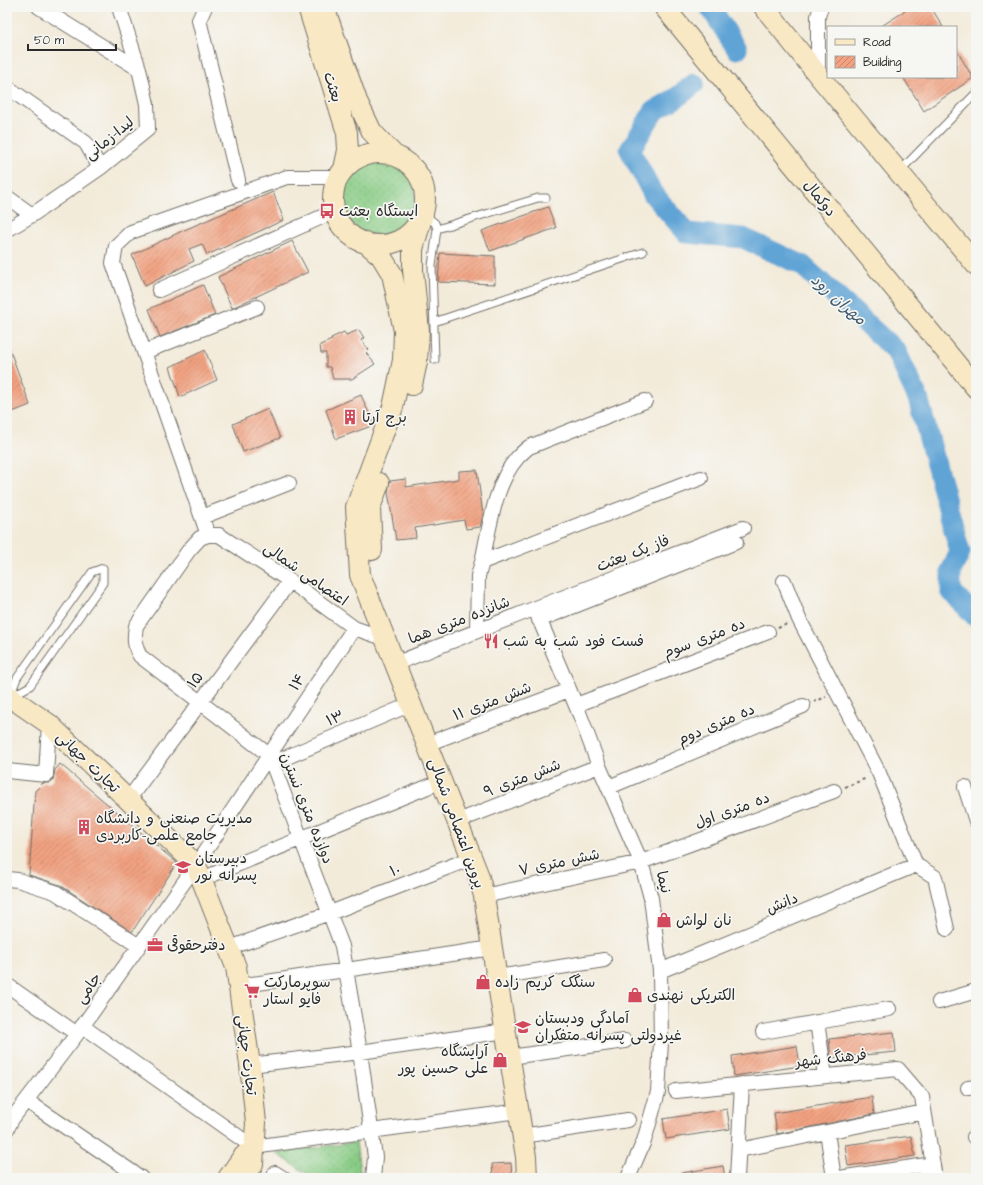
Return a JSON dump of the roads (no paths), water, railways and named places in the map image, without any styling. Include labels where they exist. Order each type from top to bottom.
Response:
[{"type":"main road","name":"بعثت","points":[[308,7],[347,133],[348,150],[342,173]]},
{"type":"main road","name":"بعثت","points":[[324,7],[357,101],[372,132],[394,155]]},
{"type":"main road","name":"دوکمال","points":[[664,7],[976,388]]},
{"type":"main road","points":[[764,7],[818,75],[976,265]]},
{"type":"main road","points":[[369,597],[373,576],[370,508],[406,410],[417,362],[419,331],[413,270],[413,249],[423,214],[426,199],[424,185],[417,172],[407,162],[394,155],[381,153],[367,154],[354,160],[336,182],[333,196],[335,211],[341,225],[352,236],[365,242],[379,245],[393,243],[406,236],[416,226],[423,214]]},
{"type":"main road","name":"پروین اعتصامی شمالی","points":[[365,242],[381,256],[392,274],[404,331],[403,360],[393,406],[356,507],[360,575],[458,821],[484,896],[526,1157],[527,1178]]},
{"type":"main road","name":"تجارت جهانی","points":[[8,697],[49,724],[128,800],[199,872],[236,966],[239,986],[256,1123],[253,1147],[253,1164],[244,1178]]},
{"type":"main road","points":[[228,1178],[242,1158],[253,1147]]},
{"type":"street","points":[[39,7],[139,69]]},
{"type":"street","name":"لیدا-زمانی","points":[[7,230],[32,215],[100,168],[148,129],[147,104],[139,69],[119,7]]},
{"type":"street","points":[[205,7],[199,20],[238,180]]},
{"type":"street","points":[[818,75],[818,16],[821,7]]},
{"type":"street","points":[[7,87],[86,143],[100,168]]},
{"type":"street","points":[[208,535],[113,263],[116,246],[131,232],[287,177],[342,173]]},
{"type":"street","points":[[7,197],[32,215]]},
{"type":"street","points":[[159,290],[335,211]]},
{"type":"street","points":[[144,352],[257,308]]},
{"type":"street","points":[[477,630],[478,576],[497,497],[507,474],[517,458],[529,447],[644,402]]},
{"type":"street","points":[[482,562],[701,478]]},
{"type":"street","points":[[202,517],[289,483]]},
{"type":"street","name":"فاز یک بعثت","points":[[537,615],[743,528]]},
{"type":"street","name":"اعتصامی شمالی","points":[[208,535],[219,535],[230,542],[290,581],[354,628],[386,639]]},
{"type":"street","name":"دوازده متری نسترن","points":[[208,535],[200,538],[189,550],[136,626],[134,639],[135,648],[140,656],[271,759],[342,946],[360,1052],[375,1157],[373,1178]]},
{"type":"street","points":[[537,615],[736,542]]},
{"type":"street","name":"۱۵","points":[[128,800],[290,581]]},
{"type":"street","points":[[784,581],[799,619],[879,773],[916,865],[935,877],[947,929]]},
{"type":"street","name":"شانزده متری هما","points":[[396,664],[477,630],[537,615]]},
{"type":"street","name":"نیما","points":[[537,615],[576,705],[599,766],[641,862],[651,898],[660,971],[661,1042],[658,1092],[644,1141],[628,1178]]},
{"type":"street","name":"۱۴","points":[[199,872],[354,628]]},
{"type":"street","name":"ده متری سوم","points":[[576,705],[768,632]]},
{"type":"street","name":"۱۱ شش متری","points":[[427,744],[569,690]]},
{"type":"street","name":"۱۳","points":[[271,759],[411,704]]},
{"type":"street","name":"ده متری دوم","points":[[609,787],[803,706]]},
{"type":"street","points":[[7,771],[46,775],[49,724]]},
{"type":"street","name":"۹ شش متری","points":[[458,821],[599,766]]},
{"type":"street","points":[[199,872],[301,838],[442,781]]},
{"type":"street","points":[[965,787],[976,821]]},
{"type":"street","name":"ده متری اول","points":[[641,862],[834,791]]},
{"type":"street","name":"۱۰","points":[[229,948],[330,913],[472,858]]},
{"type":"street","name":"۷ شش متری","points":[[484,896],[641,862]]},
{"type":"street","name":"دانش","points":[[660,971],[916,865]]},
{"type":"street","name":"جامی","points":[[9,1121],[27,1101],[139,946],[199,872]]},
{"type":"street","points":[[7,878],[55,892],[139,946]]},
{"type":"street","points":[[239,986],[492,948]]},
{"type":"street","points":[[497,977],[604,960]]},
{"type":"street","points":[[7,985],[79,1030],[253,1147],[518,1111]]},
{"type":"street","points":[[939,1002],[976,991]]},
{"type":"street","points":[[763,1032],[889,1009]]},
{"type":"street","points":[[817,1022],[824,1076]]},
{"type":"street","points":[[250,1065],[360,1052],[506,1031]]},
{"type":"street","points":[[510,1057],[625,1041]]},
{"type":"street","name":"فرهنگ شهر","points":[[676,1091],[898,1069],[922,1097],[935,1178]]},
{"type":"street","points":[[737,1178],[742,1084]]},
{"type":"street","points":[[27,1101],[141,1178]]},
{"type":"street","points":[[739,1150],[924,1112]]},
{"type":"street","points":[[522,1136],[628,1120]]},
{"type":"street","points":[[827,1132],[834,1178]]},
{"type":"street","points":[[839,1178],[933,1164]]},
{"type":"lane","points":[[899,172],[976,93]]},
{"type":"lane","points":[[437,229],[538,198],[546,198]]},
{"type":"lane","points":[[423,214],[435,223],[437,229],[432,266],[435,360]]},
{"type":"lane","points":[[434,322],[643,252]]},
{"type":"lane","points":[[103,568],[103,583],[30,686],[8,697],[17,678],[92,572],[103,568]]},
{"type":"waterway","name":"مهران رود","points":[[710,7],[737,49]]},
{"type":"waterway","name":"مهران رود","points":[[694,84],[676,98],[654,111],[630,150],[653,194],[687,233],[743,238],[802,265],[896,351],[918,398],[960,552],[951,571],[951,591],[976,617]]},
{"type":"place","name":"ایستگاه بعثت","points":[[327,211]]},
{"type":"place","name":"برج آرتا","points":[[350,417]]},
{"type":"place","name":"فست فود شب به شب","points":[[491,641]]},
{"type":"place","name":"مدیریت صنعنی و دانشگاه جامع علمی-کاربردی","points":[[84,827]]},
{"type":"place","name":"دبیرستان پسرانه نور","points":[[183,867]]},
{"type":"place","name":"نان لواش","points":[[664,920]]},
{"type":"place","name":"دفترحقوقی","points":[[155,945]]},
{"type":"place","name":"سنگک کریم زاده","points":[[483,982]]},
{"type":"place","name":"سوپرمارکت فایو استار","points":[[252,991]]},
{"type":"place","name":"الکتریکی نهندی","points":[[635,995]]},
{"type":"place","name":"آمادگی ودبستان غیردولتی پسرانه متفکران","points":[[523,1027]]},
{"type":"place","name":"آرایشگاه علی حسین پور","points":[[500,1060]]}]
